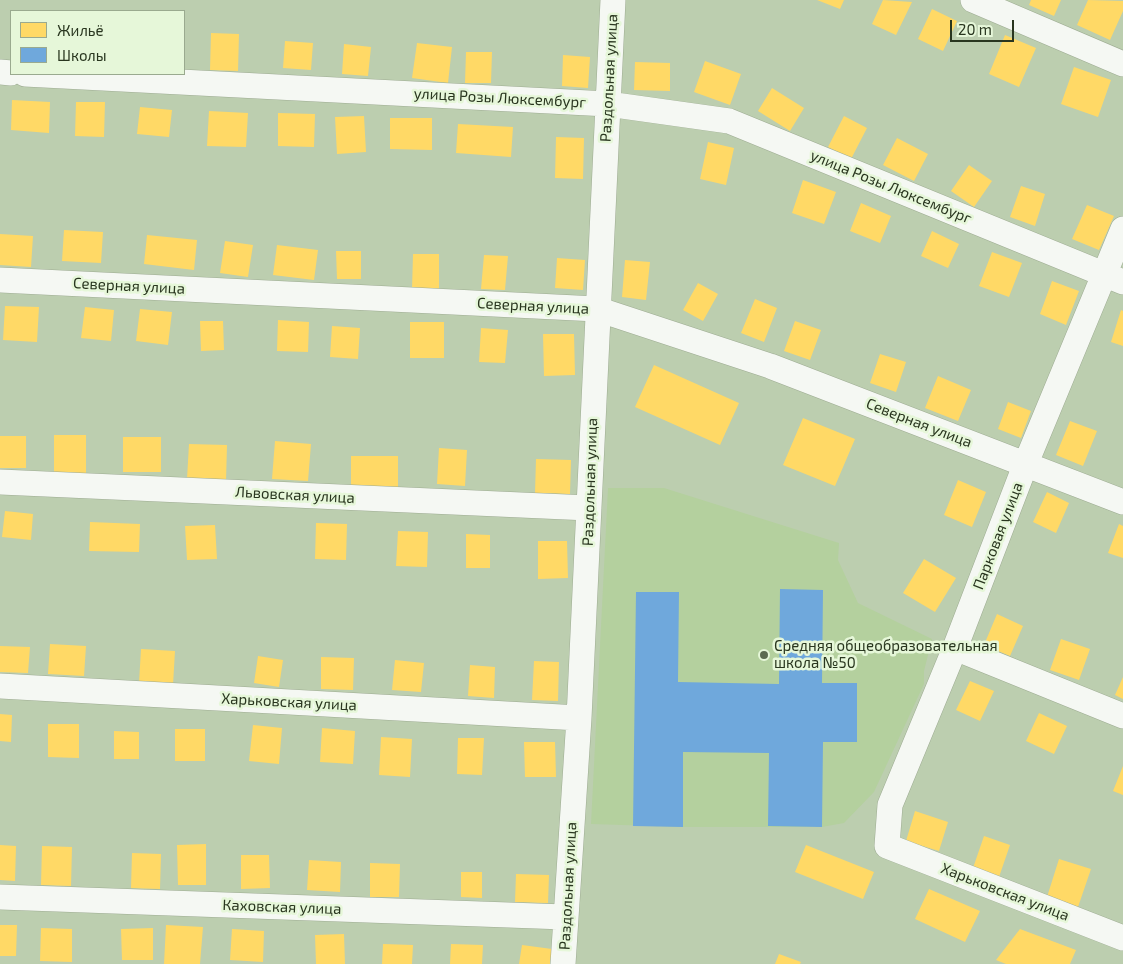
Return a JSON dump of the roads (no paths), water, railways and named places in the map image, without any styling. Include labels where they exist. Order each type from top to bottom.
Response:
[{"type":"street","name":"Раздольная улица","points":[[563,964],[579,718],[597,309],[614,0]]},
{"type":"street","points":[[973,0],[1123,64]]},
{"type":"street","name":"улица Розы Люксембург","points":[[44,75],[608,104],[729,121],[1114,278]]},
{"type":"street","name":"Парковая улица","points":[[887,846],[890,805],[955,648],[1026,463],[1114,278],[1123,229]]},
{"type":"street","name":"Северная улица","points":[[0,280],[597,309],[770,366],[1026,463],[1123,502]]},
{"type":"street","name":"Львовская улица","points":[[0,482],[589,508]]},
{"type":"street","points":[[955,648],[1123,716]]},
{"type":"street","name":"Харьковская улица","points":[[0,686],[579,718]]},
{"type":"street","name":"Харьковская улица","points":[[887,846],[1123,938]]},
{"type":"street","name":"Каховская улица","points":[[0,897],[565,918]]},
{"type":"place","name":"Средняя общеобразовательная школа №50","points":[[764,655]]}]
